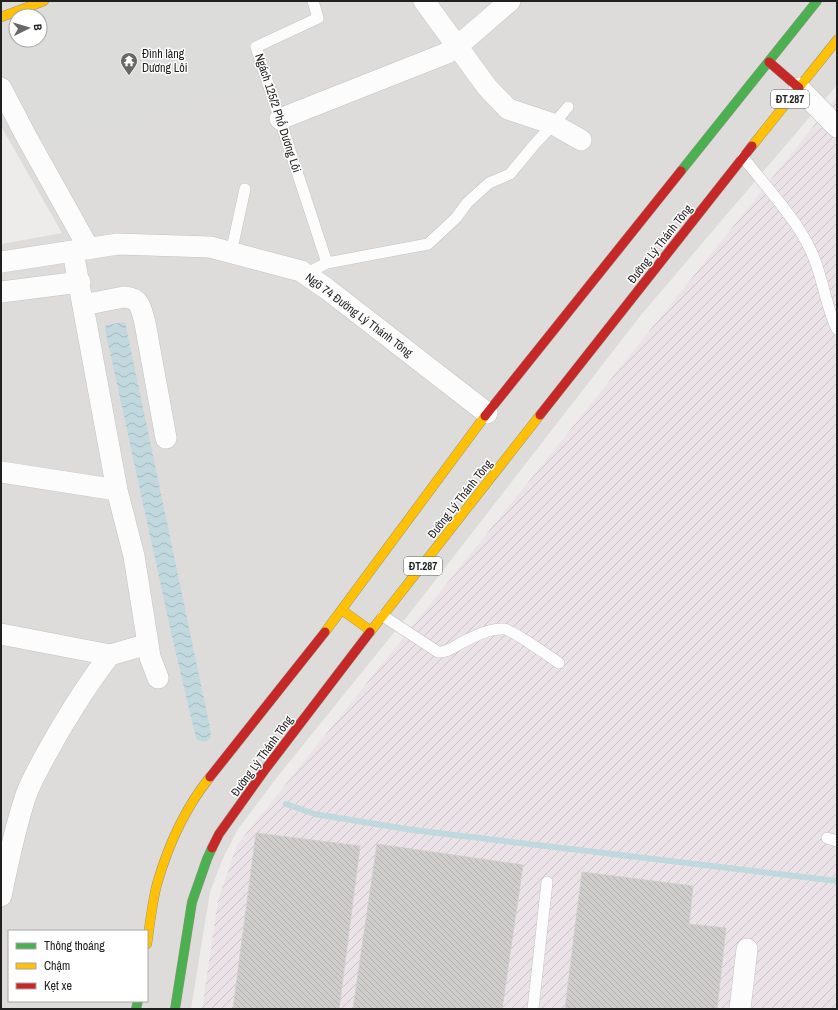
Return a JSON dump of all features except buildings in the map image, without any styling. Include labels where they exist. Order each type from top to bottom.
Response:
[{"type":"main road","points":[[1,17],[44,1]]},
{"type":"main road","points":[[148,938],[157,884],[172,842],[188,808],[208,779],[342,610],[487,414],[769,62],[814,2]]},
{"type":"main road","name":"Đường Lý Thánh Tông","points":[[175,1009],[192,902],[207,859],[219,834],[264,771],[371,631],[743,157],[837,40]]},
{"type":"main road","points":[[769,62],[799,88]]},
{"type":"main road","points":[[342,610],[371,631]]},
{"type":"street","points":[[424,1],[486,87],[508,109],[553,124],[581,140]]},
{"type":"street","points":[[280,119],[447,52],[510,1]]},
{"type":"street","points":[[1,88],[81,250],[80,282],[82,305],[117,490],[134,556],[150,657],[158,678]]},
{"type":"street","points":[[799,88],[837,127]]},
{"type":"street","name":"Ngõ 74 Đường Lý Thánh Tông","points":[[1,262],[125,244],[210,247],[301,271],[327,289],[487,414]]},
{"type":"street","points":[[1,292],[80,282]]},
{"type":"street","points":[[82,305],[124,297],[130,297],[137,301],[145,323],[166,438]]},
{"type":"street","points":[[1,472],[117,490]]},
{"type":"street","points":[[1,634],[110,654],[148,644]]},
{"type":"street","points":[[1,896],[26,794],[43,758],[74,705],[110,654]]},
{"type":"street","points":[[740,1009],[748,949]]},
{"type":"lane","name":"Ngách 125/2 Phố Dương Lôi","points":[[313,1],[318,18],[256,47],[327,263]]},
{"type":"lane","points":[[305,274],[327,263],[428,244],[456,218],[467,203],[490,183],[510,174],[568,107]]},
{"type":"lane","points":[[743,157],[800,230],[812,252],[830,316],[837,329]]},
{"type":"lane","points":[[231,253],[245,188]]},
{"type":"lane","points":[[383,616],[438,652],[444,652],[464,641],[492,630],[505,629],[514,633],[559,663]]},
{"type":"lane","points":[[533,1009],[547,882]]},
{"type":"shaded area","points":[[1,1],[837,1],[837,85],[641,315],[413,609],[278,776],[238,829],[223,858],[210,892],[191,1009],[1,1009],[1,244],[62,233],[1,126]]},
{"type":"shaded area","name":"Đình làng Dương Lôi","points":[[58,1],[303,1],[310,15],[246,42],[254,84],[109,135],[102,128],[43,149],[1,67],[1,26],[8,23],[8,48],[48,48],[48,8],[42,8]]},
{"type":"shaded area","points":[[837,97],[837,1009],[202,1009],[218,900],[237,845]]},
{"type":"water","points":[[125,322],[210,728],[211,738],[205,742],[197,740],[194,730],[171,632],[105,329],[106,325]]},
{"type":"waterway","points":[[286,804],[314,814],[413,830],[837,881]]},
{"type":"traffic: fast","points":[[681,171],[817,1]]},
{"type":"traffic: fast","points":[[175,1009],[192,902],[212,848]]},
{"type":"traffic: fast","points":[[136,1009],[138,1002]]},
{"type":"traffic: slow","points":[[1,17],[44,1]]},
{"type":"traffic: slow","points":[[752,146],[837,40]]},
{"type":"traffic: slow","points":[[370,632],[540,415]]},
{"type":"traffic: slow","points":[[325,632],[485,416]]},
{"type":"traffic: slow","points":[[342,610],[371,631]]},
{"type":"traffic: slow","points":[[148,936],[155,891],[166,856],[185,814],[210,777]]},
{"type":"traffic: jam","points":[[769,62],[799,88]]},
{"type":"traffic: jam","points":[[540,415],[752,146]]},
{"type":"traffic: jam","points":[[485,416],[681,171]]},
{"type":"traffic: jam","points":[[210,777],[325,632]]},
{"type":"traffic: jam","points":[[212,848],[219,834],[264,771],[370,632]]},
{"type":"place","name":"Đình làng Dương Lôi","points":[[129,76]]}]
